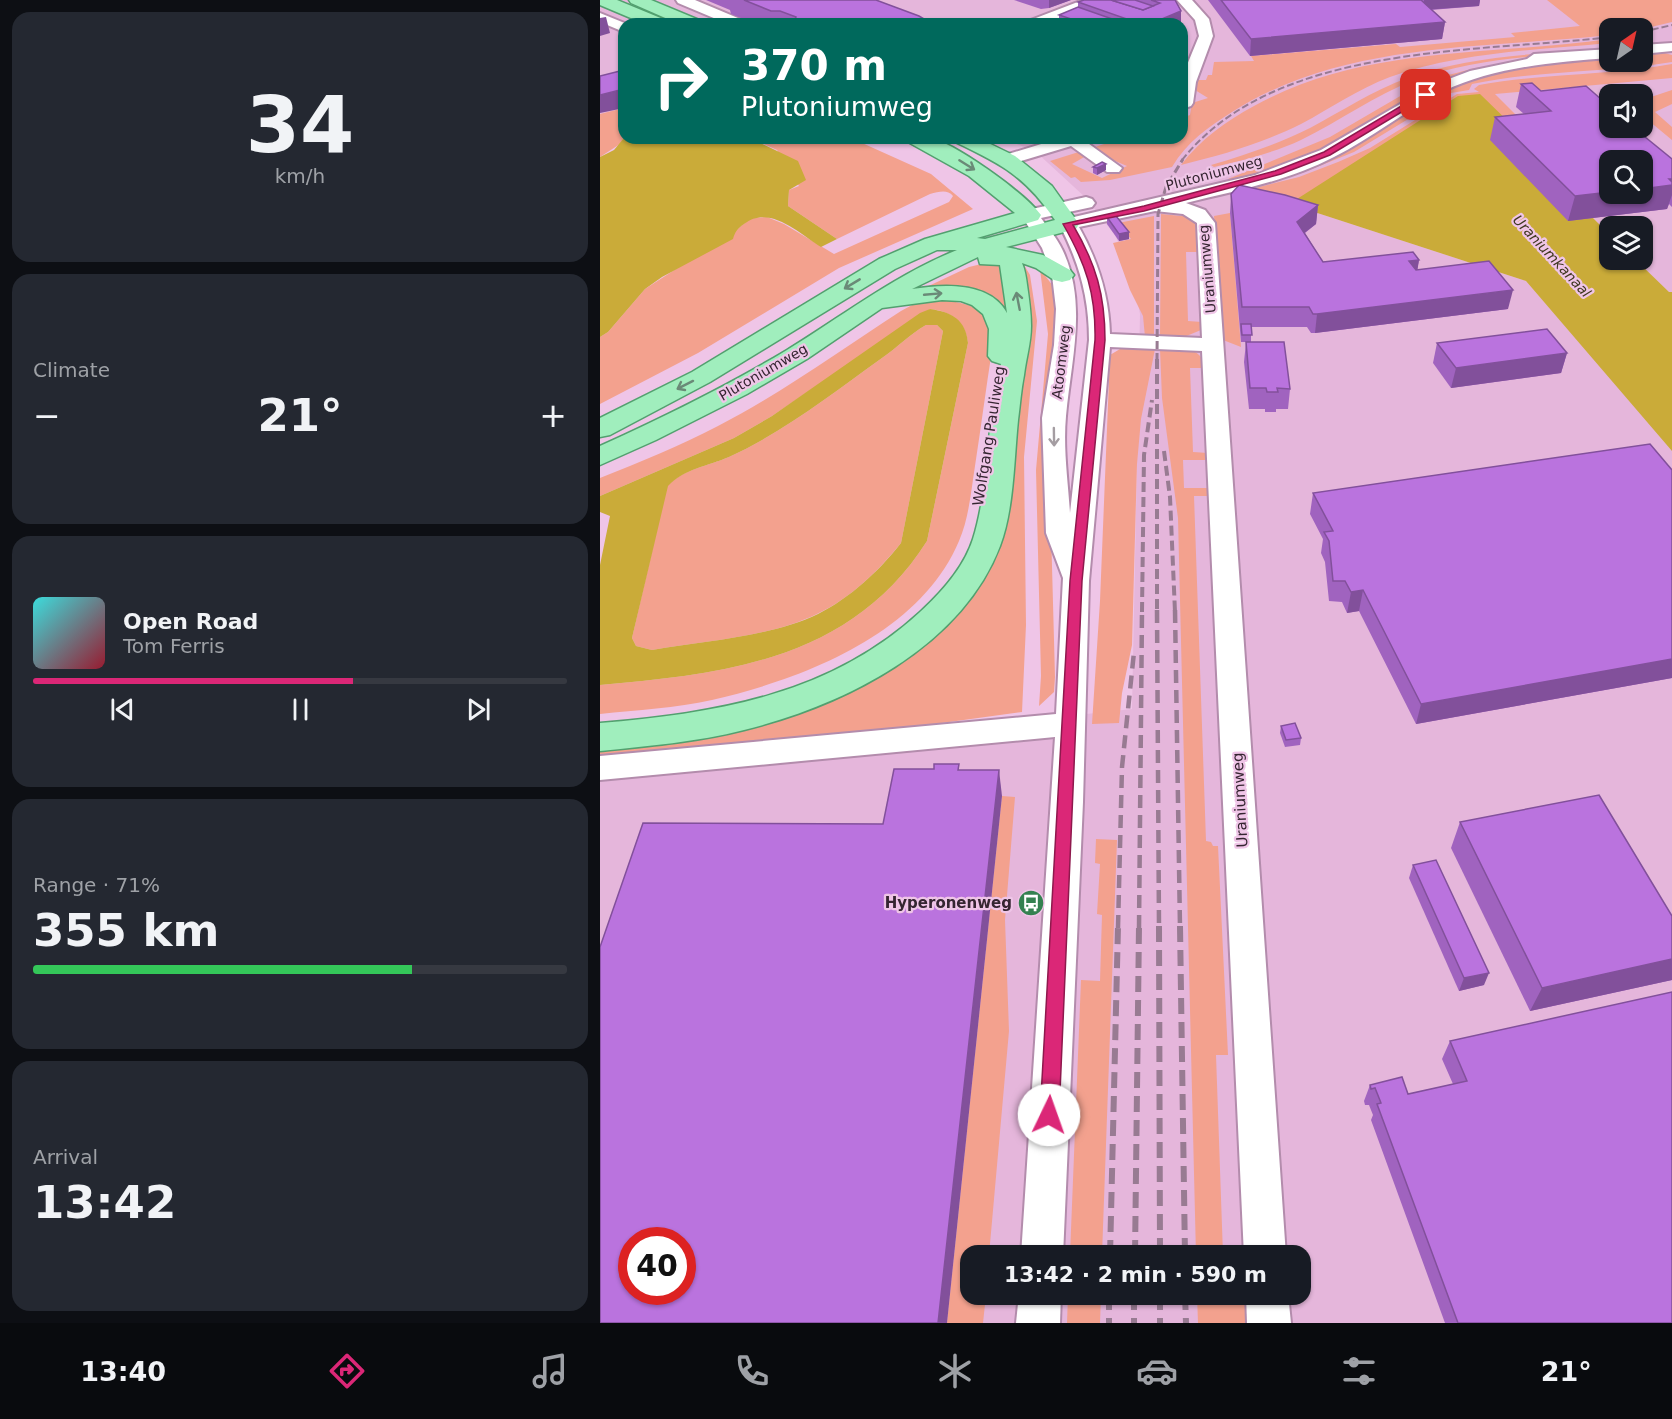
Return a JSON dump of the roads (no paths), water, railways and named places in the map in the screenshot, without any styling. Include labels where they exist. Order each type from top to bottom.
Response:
[{"type":"main road","points":[[603,0],[666,18]]},
{"type":"main road","points":[[637,0],[670,18]]},
{"type":"main road","name":"Atoomweg","points":[[928,144],[982,174],[1014,199],[1035,222]]},
{"type":"main road","name":"Atoomweg","points":[[975,144],[1008,160],[1046,190],[1062,216]]},
{"type":"main road","name":"Plutoniumweg","points":[[600,429],[701,376],[863,278],[1035,222],[1062,216]]},
{"type":"main road","name":"Plutoniumweg","points":[[994,251],[1035,222]]},
{"type":"main road","points":[[939,254],[994,251],[1031,257],[1041,260],[1062,275]]},
{"type":"main road","name":"Wolfgang Pauliweg","points":[[600,737],[702,724],[761,712],[827,688],[881,659],[912,637],[950,600],[984,548],[992,521],[1011,374],[1019,333],[1020,310],[1011,265],[994,251]]},
{"type":"main road","name":"Plutoniumweg","points":[[600,456],[655,432],[784,363],[902,285],[939,254]]},
{"type":"main road","name":"Wolfgang Pauliweg","points":[[600,724],[669,717],[782,692],[859,658],[903,628],[934,598],[959,565],[979,507],[1004,331],[992,308],[963,295],[935,293],[876,302]]},
{"type":"street","points":[[677,18],[681,0],[725,18]]},
{"type":"street","points":[[1049,18],[1096,0]]},
{"type":"street","points":[[1184,0],[1202,20],[1206,36],[1188,75]]},
{"type":"street","points":[[600,17],[618,25]]},
{"type":"street","points":[[608,39],[618,37]]},
{"type":"street","points":[[1653,49],[1672,47]]},
{"type":"street","name":"Plutoniumweg","points":[[1424,79],[1476,66],[1599,54]]},
{"type":"street","name":"Plutoniumweg","points":[[1062,216],[1144,208],[1261,179],[1327,154],[1439,88],[1475,74],[1552,58]]},
{"type":"street","points":[[1008,160],[1060,144]]},
{"type":"street","points":[[1082,144],[1113,168]]},
{"type":"street","name":"Plutoniumweg","points":[[1267,159],[1284,153]]},
{"type":"street","name":"Plutoniumweg","points":[[1062,216],[1249,165]]},
{"type":"street","name":"Uraniumweg","points":[[1144,208],[1171,207],[1190,210],[1198,213],[1206,224],[1264,1245]]},
{"type":"street","name":"Atoomweg","points":[[1043,1245],[1076,581],[1100,340],[1100,313],[1094,277],[1081,246],[1062,216]]},
{"type":"street","name":"Atoomweg","points":[[1035,222],[1052,248],[1062,275],[1066,309],[1065,345],[1054,418],[1055,476],[1059,533],[1076,581]]},
{"type":"street","points":[[1100,340],[1214,345]]},
{"type":"street","points":[[600,768],[1070,724]]},
{"type":"street","points":[[1038,1323],[1039,1305]]},
{"type":"street","points":[[1268,1305],[1269,1323]]},
{"type":"water","name":"Uraniumkanaal","points":[[1480,94],[1560,172],[1551,176],[1599,224],[1599,270],[1646,270],[1669,292],[1672,292],[1672,451],[1526,281],[1302,208],[1297,199],[1458,96]]},
{"type":"water","points":[[619,144],[763,144],[798,161],[806,180],[789,190],[788,206],[837,239],[821,247],[784,223],[763,217],[754,219],[740,227],[733,239],[662,277],[645,289],[608,332],[600,337],[600,157],[614,150]]},
{"type":"water","points":[[930,309],[945,312],[956,318],[964,328],[968,343],[927,541],[897,581],[862,612],[824,636],[783,653],[740,666],[695,674],[600,685],[600,565],[610,516],[600,512],[600,496],[734,438],[772,416],[920,313]],"holes":[[[926,325],[937,325],[943,331],[901,543],[883,564],[863,583],[830,608],[799,622],[715,641],[652,650],[636,646],[632,638],[668,486],[689,472],[729,457],[769,436],[827,398]]]},
{"type":"railway","points":[[1653,29],[1672,25]]},
{"type":"railway","points":[[1183,159],[1222,122],[1269,94],[1323,74],[1380,61],[1440,52],[1599,38]]},
{"type":"railway","points":[[1157,361],[1158,214],[1166,187],[1183,159]]},
{"type":"railway","points":[[1157,361],[1157,610]]},
{"type":"railway","points":[[1142,612],[1144,455],[1152,400]]},
{"type":"railway","points":[[1164,451],[1170,497],[1175,612]]},
{"type":"railway","points":[[1139,928],[1142,610]]},
{"type":"railway","points":[[1157,610],[1159,928]]},
{"type":"railway","points":[[1175,610],[1180,928]]},
{"type":"railway","points":[[1118,928],[1122,767],[1134,652]]},
{"type":"railway","points":[[1110,1245],[1118,926]]},
{"type":"railway","points":[[1135,1245],[1139,926]]},
{"type":"railway","points":[[1159,926],[1160,1245]]},
{"type":"railway","points":[[1180,926],[1185,1245]]},
{"type":"railway","points":[[1109,1305],[1109,1323]]},
{"type":"railway","points":[[1134,1305],[1134,1323]]},
{"type":"railway","points":[[1160,1305],[1160,1323]]},
{"type":"railway","points":[[1185,1305],[1186,1323]]},
{"type":"place","name":"Hyperonenweg","points":[[1031,903]]}]
